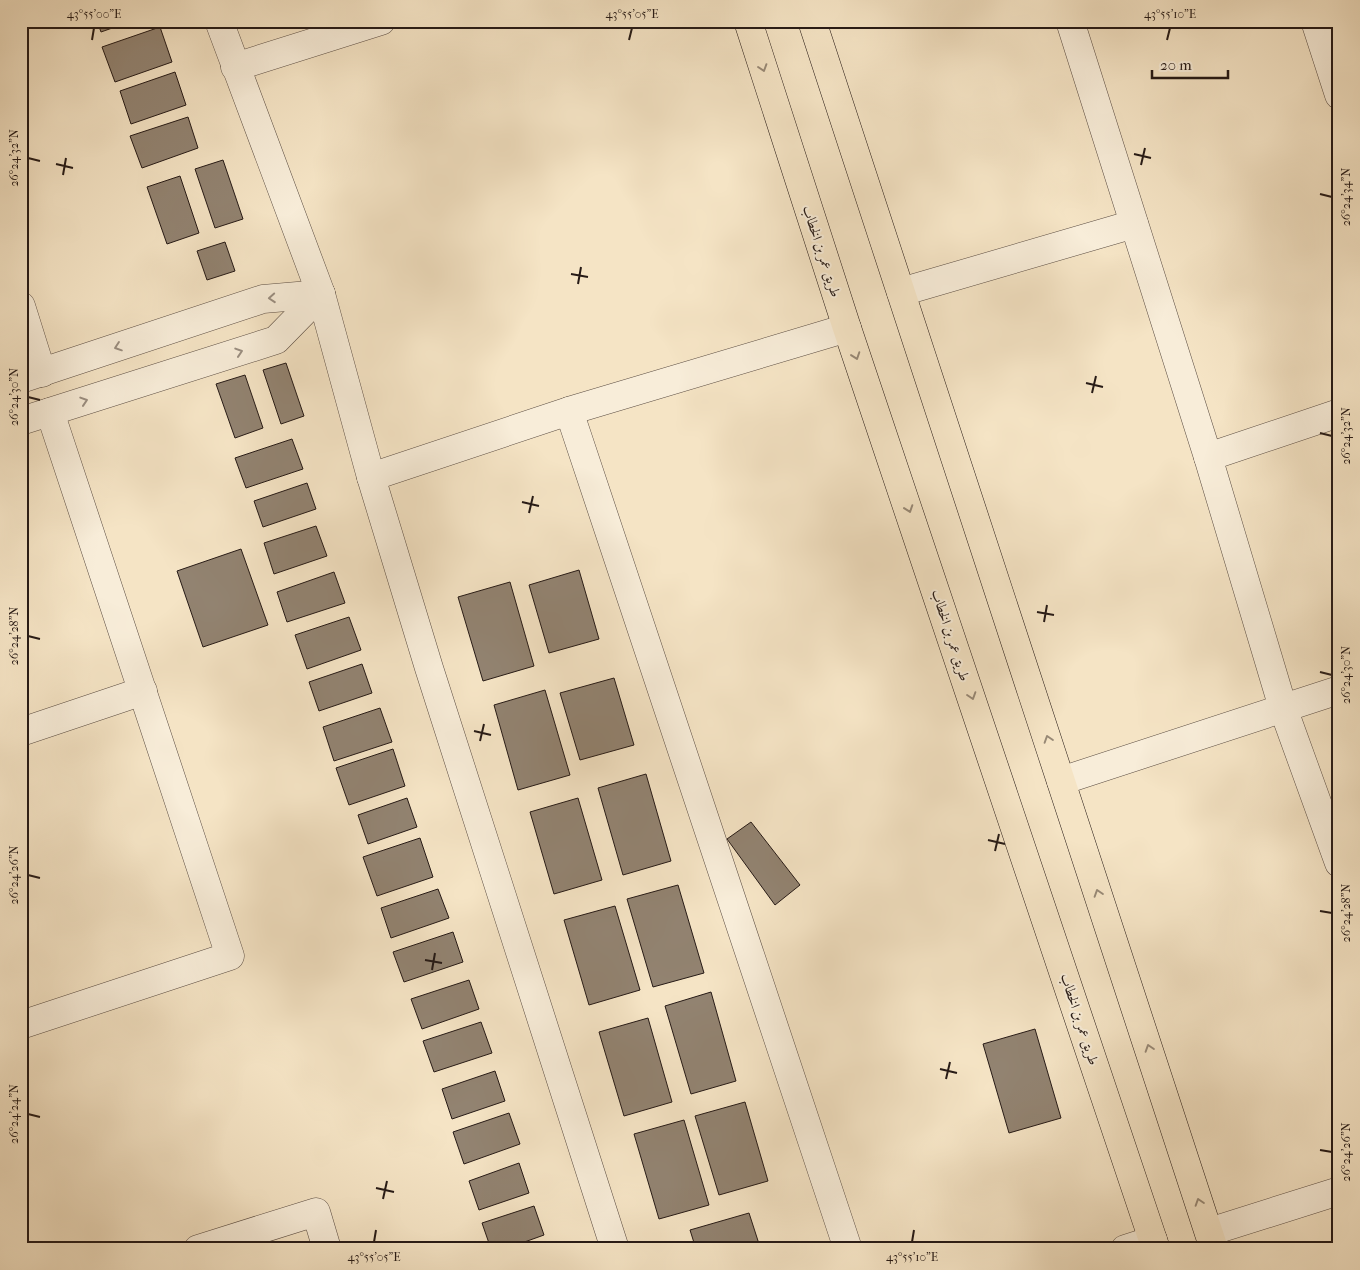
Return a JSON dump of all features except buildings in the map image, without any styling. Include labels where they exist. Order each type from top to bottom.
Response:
[{"type":"main road","name":"طريق عمر بن الخطاب","points":[[748,21],[846,328],[1155,1244]]},
{"type":"main road","points":[[812,21],[1211,1241]]},
{"type":"street","points":[[220,21],[235,67],[321,294],[371,477],[429,668],[615,1249]]},
{"type":"street","points":[[235,67],[381,21]]},
{"type":"street","points":[[1070,21],[1208,457],[1283,708],[1339,863]]},
{"type":"street","points":[[1315,21],[1339,95]]},
{"type":"street","points":[[901,292],[1134,224]]},
{"type":"street","points":[[21,306],[32,376],[263,298],[321,294]]},
{"type":"street","points":[[21,421],[276,340],[321,294]]},
{"type":"street","points":[[371,477],[570,410],[846,328]]},
{"type":"street","points":[[570,410],[848,1249]]},
{"type":"street","points":[[21,1025],[230,956],[50,412]]},
{"type":"street","points":[[1208,457],[1339,413]]},
{"type":"street","points":[[1061,781],[1339,690]]},
{"type":"street","points":[[21,732],[142,691]]},
{"type":"street","points":[[1211,1241],[1339,1191]]},
{"type":"street","points":[[198,1249],[316,1212],[328,1249]]},
{"type":"street","points":[[1125,1249],[1155,1244]]}]
